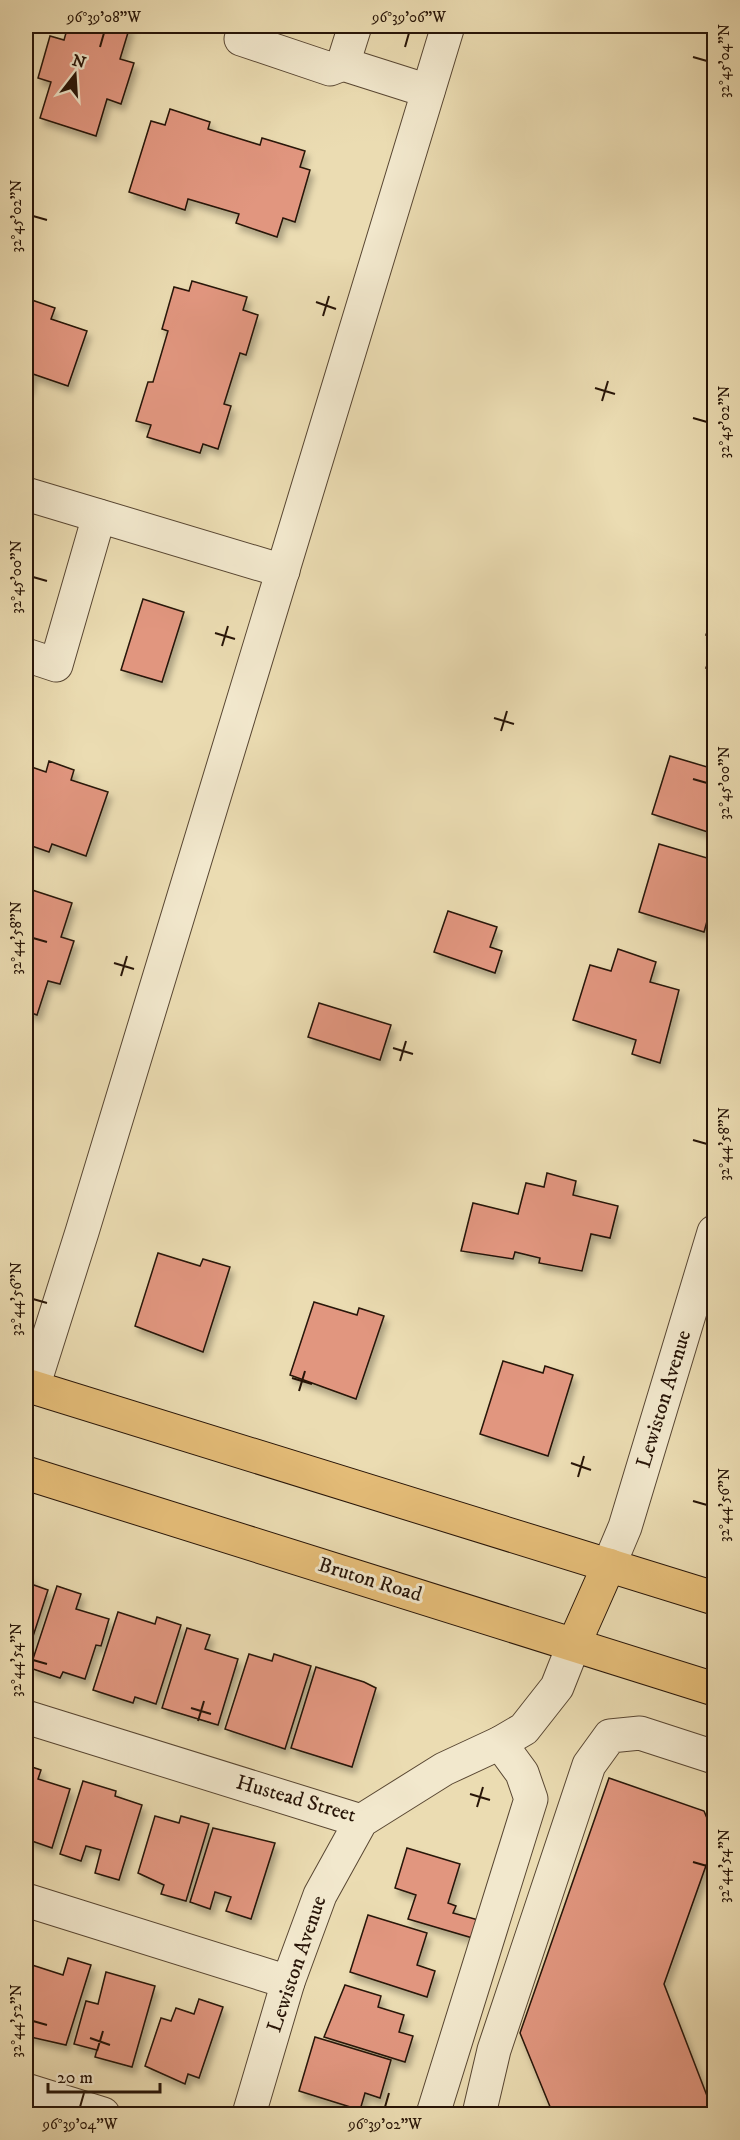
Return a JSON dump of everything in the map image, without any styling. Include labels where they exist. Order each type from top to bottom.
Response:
[{"type":"main road","points":[[28,1395],[609,1565],[714,1598]]},
{"type":"main road","name":"Bruton Road","points":[[26,1473],[714,1689]]},
{"type":"main road","points":[[574,1644],[609,1565]]},
{"type":"street","points":[[246,26],[241,39],[330,69],[343,64],[428,91]]},
{"type":"street","points":[[343,64],[355,26]]},
{"type":"street","points":[[28,1395],[82,1232],[448,26]]},
{"type":"street","points":[[26,494],[283,571]]},
{"type":"street","points":[[26,655],[56,665],[99,516]]},
{"type":"street","name":"Lewiston Avenue","points":[[609,1565],[625,1527],[714,1232]]},
{"type":"street","name":"Hustead Street","points":[[26,1717],[361,1821],[444,1769],[524,1729],[557,1687],[574,1644]]},
{"type":"street","points":[[479,2115],[494,2050],[589,1765],[609,1736],[640,1733],[714,1757]]},
{"type":"street","points":[[432,2115],[531,1799],[522,1773],[500,1743]]},
{"type":"street","name":"Lewiston Avenue","points":[[249,2115],[288,1982],[320,1895],[361,1821]]},
{"type":"street","points":[[26,1900],[288,1982]]},
{"type":"street","points":[[26,2090],[103,2115]]},
{"type":"building","points":[[68,26],[130,26],[120,59],[134,63],[121,104],[107,99],[96,136],[40,118],[51,82],[38,78],[50,36],[64,40]]},
{"type":"building","points":[[170,109],[210,122],[208,129],[260,145],[262,138],[305,151],[300,167],[310,170],[295,222],[283,218],[277,237],[236,223],[239,214],[188,199],[185,210],[129,192],[151,121],[165,125]]},
{"type":"building","points":[[192,281],[247,297],[243,310],[258,315],[246,355],[240,353],[224,404],[231,406],[218,449],[203,444],[200,453],[147,437],[151,425],[136,421],[148,382],[153,382],[168,331],[162,329],[174,287],[189,291]]},
{"type":"building","points":[[26,298],[55,308],[51,319],[87,331],[68,386],[33,374],[29,389],[26,388]]},
{"type":"building","points":[[143,599],[184,612],[162,682],[121,670]]},
{"type":"building","points":[[714,611],[714,638],[706,635]]},
{"type":"building","points":[[714,644],[714,671],[706,668]]},
{"type":"building","points":[[670,756],[714,769],[714,834],[652,814]]},
{"type":"building","points":[[49,761],[74,770],[71,780],[108,792],[86,856],[52,844],[49,852],[26,844],[26,765],[46,772]]},
{"type":"building","points":[[659,844],[714,860],[714,896],[704,932],[639,912]]},
{"type":"building","points":[[26,888],[72,903],[61,937],[74,941],[60,984],[48,981],[37,1015],[26,1011]]},
{"type":"building","points":[[448,911],[497,927],[490,947],[502,951],[495,973],[434,952]]},
{"type":"building","points":[[618,949],[656,962],[650,982],[679,990],[660,1063],[632,1054],[636,1040],[573,1020],[590,965],[611,971]]},
{"type":"building","points":[[319,1003],[391,1025],[380,1060],[308,1037]]},
{"type":"building","points":[[547,1173],[576,1181],[573,1195],[618,1206],[610,1238],[591,1234],[582,1271],[539,1263],[540,1258],[515,1252],[513,1259],[461,1251],[473,1203],[518,1214],[526,1183],[544,1187]]},
{"type":"building","points":[[158,1253],[200,1266],[203,1259],[230,1267],[203,1352],[135,1326]]},
{"type":"building","points":[[314,1302],[357,1315],[359,1308],[384,1316],[356,1399],[290,1375]]},
{"type":"building","points":[[503,1361],[543,1373],[545,1366],[573,1375],[548,1456],[480,1434]]},
{"type":"building","points":[[26,1577],[33,1579],[31,1584],[48,1590],[26,1658]]},
{"type":"building","points":[[57,1586],[81,1594],[76,1609],[109,1619],[101,1646],[96,1645],[85,1679],[63,1672],[60,1678],[30,1668]]},
{"type":"building","points":[[118,1612],[155,1624],[157,1617],[181,1625],[156,1704],[135,1697],[133,1703],[93,1690]]},
{"type":"building","points":[[187,1628],[210,1635],[205,1649],[238,1659],[218,1725],[162,1708]]},
{"type":"building","points":[[249,1654],[272,1661],[274,1654],[311,1666],[285,1749],[225,1729]]},
{"type":"building","points":[[316,1667],[376,1688],[352,1767],[291,1748]]},
{"type":"building","points":[[26,1765],[41,1770],[38,1779],[70,1789],[52,1848],[26,1839]]},
{"type":"building","points":[[609,1778],[704,1811],[714,1835],[714,1843],[664,1984],[714,2114],[553,2114],[520,2033]]},
{"type":"building","points":[[83,1781],[116,1791],[115,1796],[142,1805],[119,1880],[95,1873],[101,1850],[86,1846],[81,1861],[60,1854]]},
{"type":"building","points":[[155,1816],[179,1823],[181,1816],[209,1824],[186,1901],[161,1894],[164,1885],[138,1873]]},
{"type":"building","points":[[213,1828],[275,1843],[251,1919],[226,1911],[231,1897],[215,1892],[210,1909],[190,1902]]},
{"type":"building","points":[[407,1848],[460,1864],[448,1903],[456,1906],[453,1913],[482,1921],[476,1939],[408,1919],[416,1895],[395,1888]]},
{"type":"building","points":[[368,1915],[427,1933],[417,1965],[435,1971],[427,1997],[350,1972]]},
{"type":"building","points":[[68,1958],[91,1965],[66,2045],[26,2036],[26,1976],[29,1964],[63,1975]]},
{"type":"building","points":[[106,1972],[155,1986],[132,2067],[95,2057],[97,2050],[74,2044],[86,2001],[98,2004]]},
{"type":"building","points":[[345,1985],[381,1996],[378,2007],[404,2015],[399,2032],[413,2036],[405,2062],[324,2037]]},
{"type":"building","points":[[199,1999],[223,2007],[199,2078],[188,2074],[185,2084],[145,2066],[161,2018],[171,2021],[176,2008],[194,2014]]},
{"type":"building","points":[[315,2037],[391,2060],[380,2098],[365,2093],[360,2110],[299,2091]]}]
